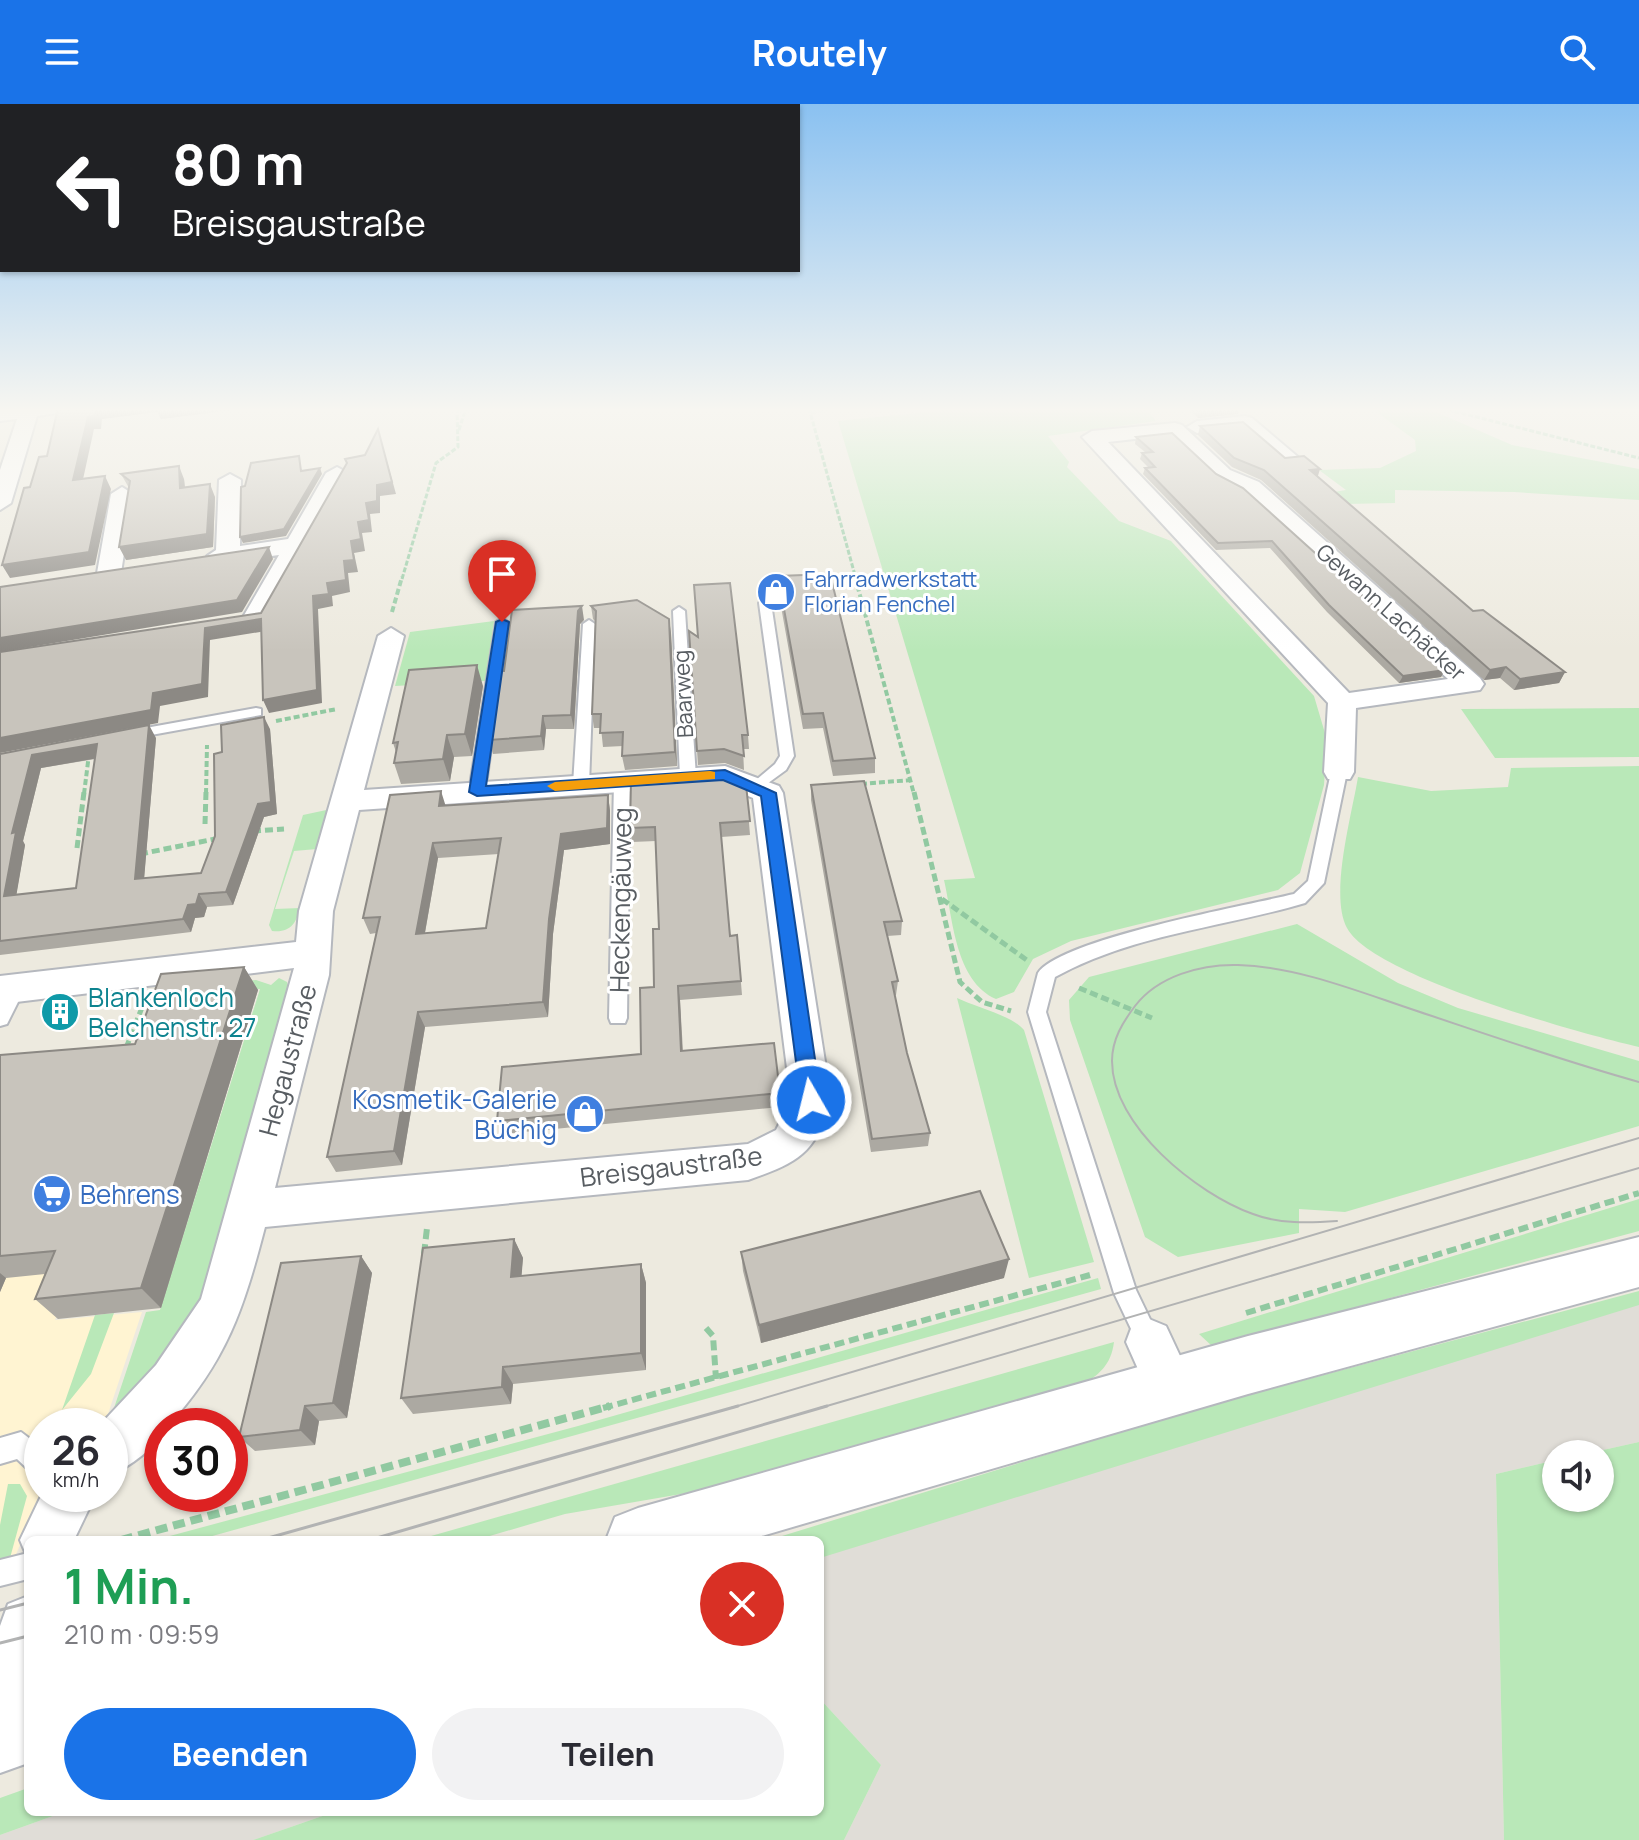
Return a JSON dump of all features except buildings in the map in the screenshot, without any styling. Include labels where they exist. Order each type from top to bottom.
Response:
[{"type":"street","points":[[228,555],[230,489]]},
{"type":"street","points":[[249,618],[297,545],[328,489]]},
{"type":"street","points":[[1141,489],[1342,702],[1339,772]]},
{"type":"street","name":"Gewann Lachäcker","points":[[1253,489],[1470,684],[1342,702]]},
{"type":"street","points":[[109,573],[122,494]]},
{"type":"street","points":[[199,560],[297,545]]},
{"type":"street","points":[[78,578],[139,569]]},
{"type":"street","name":"Hegaustraße","points":[[128,1430],[186,1367],[207,1337],[222,1304],[311,975],[316,911],[391,636]]},
{"type":"street","points":[[347,801],[725,775],[757,786]]},
{"type":"street","name":"Breisgaustraße","points":[[246,1210],[748,1162],[779,1152],[801,1133],[811,1100],[771,805],[768,793],[757,786]]},
{"type":"street","points":[[5,999],[313,953]]},
{"type":"street","points":[[650,1536],[1160,1365],[1639,1262]]},
{"type":"street","points":[[48,1536],[61,1512]]},
{"type":"street","points":[[9,1732],[24,1647]]},
{"type":"lane","points":[[757,786],[781,767],[787,756],[765,603]]},
{"type":"lane","name":"Baarweg","points":[[679,611],[688,777]]},
{"type":"lane","points":[[477,792],[502,622]]},
{"type":"lane","points":[[581,785],[589,624]]},
{"type":"lane","points":[[90,743],[256,712]]},
{"type":"lane","points":[[1160,1365],[1125,1293],[1037,1012],[1047,973],[1072,957],[1106,946],[1299,899],[1316,883],[1339,772]]},
{"type":"lane","name":"Heckengäuweg","points":[[618,1018],[622,782]]},
{"type":"lane","points":[[0,1451],[21,1445],[24,1448]]},
{"type":"lane","points":[[0,1573],[24,1567]]},
{"type":"path","points":[[391,636],[389,622],[428,489]]},
{"type":"path","points":[[832,489],[911,780],[960,982],[970,996],[989,1006],[1037,1012]]},
{"type":"path","points":[[256,712],[257,718],[267,723],[373,703]]},
{"type":"path","points":[[205,824],[208,721]]},
{"type":"path","points":[[77,848],[90,743]]},
{"type":"path","points":[[851,785],[911,780]]},
{"type":"path","points":[[244,833],[284,829]]},
{"type":"path","points":[[136,855],[229,836]]},
{"type":"path","points":[[942,899],[1047,973],[1152,1018]]},
{"type":"path","points":[[120,1062],[146,999]]},
{"type":"path","points":[[421,1271],[433,1192]]},
{"type":"path","points":[[1235,1316],[1639,1193]]},
{"type":"path","points":[[136,1536],[1118,1268]]},
{"type":"path","points":[[706,1328],[713,1336],[716,1379]]},
{"type":"shaded area","points":[[152,1063],[55,1320],[142,1312],[110,1408],[24,1408],[24,1512],[34,1512],[14,1559],[0,1563],[0,1116]]},
{"type":"shaded area","points":[[1639,1303],[1639,1442],[1614,1448],[1614,1440],[1542,1440],[1542,1463],[1496,1474],[1504,1840],[844,1840],[881,1765],[824,1703],[824,1552]]},
{"type":"shaded area","points":[[53,1816],[322,1816],[253,1840],[0,1840],[0,1835]]},
{"type":"green space","points":[[858,489],[1088,489],[1119,521],[1171,541],[1314,696],[1327,740],[1324,785],[1300,873],[1278,890],[1071,941],[1033,959],[1014,992],[996,999],[982,990],[964,964],[944,880],[975,878]]},
{"type":"green space","points":[[1639,489],[1639,500],[1514,492],[1395,490],[1395,503],[1345,504],[1322,494],[1346,490]]},
{"type":"green space","points":[[494,621],[485,681],[395,686],[410,632]]},
{"type":"green space","points":[[1639,708],[1639,757],[1495,758],[1461,709]]},
{"type":"green space","points":[[1639,766],[1639,1047],[1528,1016],[1435,983],[1395,965],[1364,946],[1347,928],[1342,914],[1341,875],[1358,777],[1431,791],[1508,787],[1511,768]]},
{"type":"green space","points":[[331,809],[317,849],[294,851],[275,909],[300,908],[297,918],[288,929],[272,931],[269,925],[303,815]]},
{"type":"green space","points":[[1297,924],[1398,983],[1458,1008],[1639,1061],[1639,1126],[1345,1212],[1299,1209],[1299,1233],[1178,1257],[1145,1237],[1070,1020],[1069,1000],[1089,977]]},
{"type":"green space","points":[[279,978],[287,982],[290,991],[203,1310],[123,1408],[114,1408],[146,1312],[160,1310],[260,989],[221,991],[225,983],[256,980],[271,985]]},
{"type":"green space","points":[[957,998],[1003,1016],[1024,1030],[1094,1262],[1029,1278]]},
{"type":"green space","points":[[1639,1199],[1639,1231],[1212,1346],[1199,1334]]},
{"type":"green space","points":[[1098,1278],[1101,1289],[212,1536],[170,1536],[578,1426]]},
{"type":"green space","points":[[1639,1291],[1639,1305],[824,1557],[824,1536],[782,1536],[1185,1412]]},
{"type":"green space","points":[[114,1313],[91,1374],[63,1408],[95,1315]]},
{"type":"green space","points":[[1114,1342],[1103,1369],[1080,1387],[722,1487],[565,1514],[490,1536],[431,1536]]},
{"type":"green space","points":[[1639,1442],[1639,1840],[1504,1840],[1496,1474],[1542,1463],[1542,1512],[1614,1512],[1614,1448]]},
{"type":"green space","points":[[8,1484],[20,1484],[24,1491],[24,1507],[10,1558],[0,1560],[0,1525]]},
{"type":"green space","points":[[824,1703],[881,1765],[844,1840],[253,1840],[322,1816],[824,1816]]},
{"type":"green space","points":[[24,1789],[24,1816],[53,1816],[0,1835],[0,1798]]},
{"type":"tram line","points":[[1337,1221],[1284,1221],[1253,1214],[1207,1191],[1184,1174],[1142,1133],[1126,1110],[1116,1085],[1112,1061],[1119,1031],[1131,1012],[1156,987],[1181,974],[1224,965],[1283,970],[1349,988],[1526,1048],[1639,1082]]},
{"type":"tram line","points":[[733,1407],[1639,1138]]},
{"type":"tram line","points":[[820,1408],[1639,1168]]},
{"type":"tram line","points":[[733,1407],[738,1406]]},
{"type":"tram line","points":[[384,1536],[827,1406]]},
{"type":"tram line","points":[[275,1536],[733,1407]]},
{"type":"tram line","points":[[0,1610],[24,1604]]},
{"type":"tram line","points":[[0,1643],[24,1637]]},
{"type":"slow traffic","points":[[555,786],[710,776]]},
{"type":"place","name":"Fahrradwerkstatt Florian Fenchel","points":[[776,592]]},
{"type":"place","name":"Blankenloch Belchenstr. 27","points":[[60,1012]]},
{"type":"place","name":"Kosmetik-Galerie Büchig","points":[[585,1114]]},
{"type":"place","name":"Behrens","points":[[52,1194]]},
{"type":"route","points":[[502,622],[477,792],[725,775],[743,779],[768,793],[811,1100]]}]
